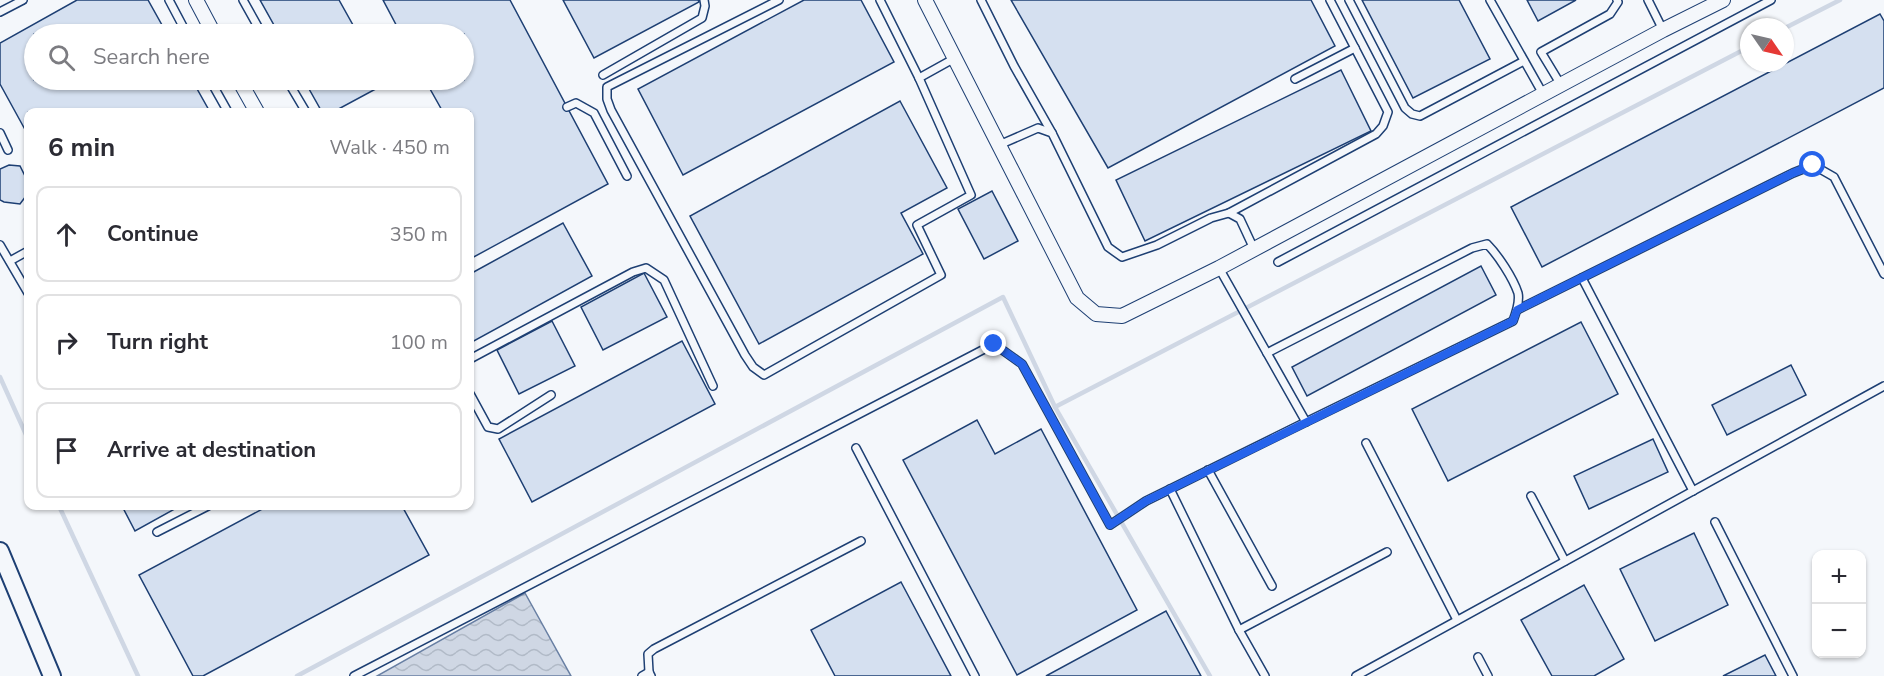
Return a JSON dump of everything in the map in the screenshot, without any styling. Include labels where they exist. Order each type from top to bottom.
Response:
[{"type":"street","points":[[925,0],[1077,298],[1096,314],[1122,316],[1219,268],[1723,0]]},
{"type":"street","points":[[198,1],[209,24]]},
{"type":"street","points":[[245,90],[255,108]]},
{"type":"street","points":[[0,551],[52,676]]},
{"type":"lane","points":[[0,12],[23,0]]},
{"type":"lane","points":[[169,0],[182,24]]},
{"type":"lane","points":[[243,0],[256,24]]},
{"type":"lane","points":[[603,75],[702,18],[704,0]]},
{"type":"lane","points":[[779,0],[607,87],[607,99],[611,110],[745,355],[753,367],[764,375],[941,275],[917,225],[971,195],[919,78],[880,0]]},
{"type":"lane","points":[[981,0],[1014,66],[1052,133],[1108,247],[1122,257],[1156,245],[1211,218],[1230,213],[1376,134],[1383,126],[1388,112],[1330,0]]},
{"type":"lane","points":[[1349,0],[1405,108],[1412,114],[1420,116],[1524,62]]},
{"type":"lane","points":[[1490,0],[1544,94]]},
{"type":"lane","points":[[1562,85],[1541,52],[1610,14],[1617,0]]},
{"type":"lane","points":[[1648,0],[1663,30]]},
{"type":"lane","points":[[1278,262],[1771,0]]},
{"type":"lane","points":[[1295,79],[1355,48]]},
{"type":"lane","points":[[919,78],[955,58]]},
{"type":"lane","points":[[216,90],[226,108]]},
{"type":"lane","points":[[293,90],[304,108]]},
{"type":"lane","points":[[567,107],[576,103],[594,113],[627,176]]},
{"type":"lane","points":[[999,145],[1038,128],[1052,133]]},
{"type":"lane","points":[[0,133],[8,150]]},
{"type":"lane","points":[[1517,310],[1813,165],[1834,177],[1884,274]]},
{"type":"lane","points":[[1230,213],[1239,219],[1254,249]]},
{"type":"lane","points":[[354,676],[994,344],[1022,364],[1110,525],[1146,501],[1513,321],[1517,310],[1518,294],[1497,255],[1487,244],[1472,248],[1267,353]]},
{"type":"lane","points":[[0,245],[24,286]]},
{"type":"lane","points":[[10,261],[24,253]]},
{"type":"lane","points":[[474,357],[633,272],[646,268],[664,280],[713,386]]},
{"type":"lane","points":[[1219,268],[1306,422]]},
{"type":"lane","points":[[1582,278],[1694,491]]},
{"type":"lane","points":[[1356,676],[1884,386]]},
{"type":"lane","points":[[474,401],[488,427],[498,429],[551,395]]},
{"type":"lane","points":[[1366,443],[1457,620]]},
{"type":"lane","points":[[856,448],[975,676]]},
{"type":"lane","points":[[1208,470],[1272,586]]},
{"type":"lane","points":[[1170,489],[1239,630],[1265,676]]},
{"type":"lane","points":[[1531,496],[1565,561]]},
{"type":"lane","points":[[157,532],[200,510]]},
{"type":"lane","points":[[1715,522],[1793,676]]},
{"type":"lane","points":[[647,675],[648,654],[654,649],[861,541]]},
{"type":"lane","points":[[1239,630],[1387,552]]},
{"type":"lane","points":[[1478,657],[1488,676]]},
{"type":"water","points":[[525,593],[571,676],[377,676]]},
{"type":"building","points":[[77,0],[148,0],[161,24],[34,24]]},
{"type":"building","points":[[260,0],[339,0],[352,24],[273,24]]},
{"type":"building","points":[[383,0],[510,0],[608,184],[474,257],[474,108],[441,108],[431,90],[474,90],[474,24],[396,24]]},
{"type":"building","points":[[563,0],[698,0],[699,2],[594,58]]},
{"type":"building","points":[[804,0],[861,0],[894,62],[683,175],[638,89]]},
{"type":"building","points":[[1011,0],[1311,0],[1335,46],[1108,168]]},
{"type":"building","points":[[1362,0],[1459,0],[1490,59],[1413,98]]},
{"type":"building","points":[[1527,0],[1576,0],[1538,21]]},
{"type":"building","points":[[1880,14],[1884,21],[1884,88],[1542,267],[1511,207],[1769,72],[1794,72],[1794,59]]},
{"type":"building","points":[[24,30],[24,90],[198,90],[208,108],[24,108],[24,128],[0,84],[0,43]]},
{"type":"building","points":[[1341,70],[1371,131],[1145,241],[1116,180]]},
{"type":"building","points":[[310,90],[374,90],[340,108],[320,108]]},
{"type":"building","points":[[900,101],[947,188],[901,213],[923,254],[759,344],[690,216]]},
{"type":"building","points":[[9,165],[20,166],[24,174],[24,199],[20,204],[0,200],[0,169]]},
{"type":"building","points":[[992,191],[1018,241],[984,259],[958,209]]},
{"type":"building","points":[[563,223],[592,276],[474,341],[474,272]]},
{"type":"building","points":[[1481,266],[1496,295],[1307,396],[1292,367]]},
{"type":"building","points":[[644,273],[667,317],[603,350],[581,307]]},
{"type":"building","points":[[552,321],[575,366],[519,394],[497,350]]},
{"type":"building","points":[[1581,322],[1618,394],[1448,481],[1412,409]]},
{"type":"building","points":[[682,341],[715,404],[532,502],[499,439]]},
{"type":"building","points":[[1791,365],[1806,395],[1727,435],[1712,405]]},
{"type":"building","points":[[977,420],[995,454],[1041,429],[1137,610],[1017,675],[903,460]]},
{"type":"building","points":[[1653,439],[1668,472],[1589,509],[1574,476]]},
{"type":"building","points":[[124,510],[173,510],[135,531]]},
{"type":"building","points":[[261,510],[404,510],[429,555],[203,676],[193,676],[139,575]]},
{"type":"building","points":[[1694,533],[1728,605],[1655,641],[1620,569]]},
{"type":"building","points":[[901,582],[951,676],[835,676],[811,630]]},
{"type":"building","points":[[1584,585],[1624,659],[1594,676],[1552,676],[1521,620]]},
{"type":"building","points":[[1166,611],[1201,676],[1046,676]]},
{"type":"building","points":[[1765,655],[1776,676],[1723,676]]},
{"type":"waterway","points":[[1794,23],[1840,0]]},
{"type":"waterway","points":[[297,676],[1003,297],[1055,407],[1740,52]]},
{"type":"waterway","points":[[0,377],[24,430]]},
{"type":"waterway","points":[[1055,407],[1210,676]]},
{"type":"waterway","points":[[61,510],[138,676]]},
{"type":"route","points":[[994,344],[1022,364],[1110,525],[1146,501],[1513,321],[1517,310],[1813,165]]}]
